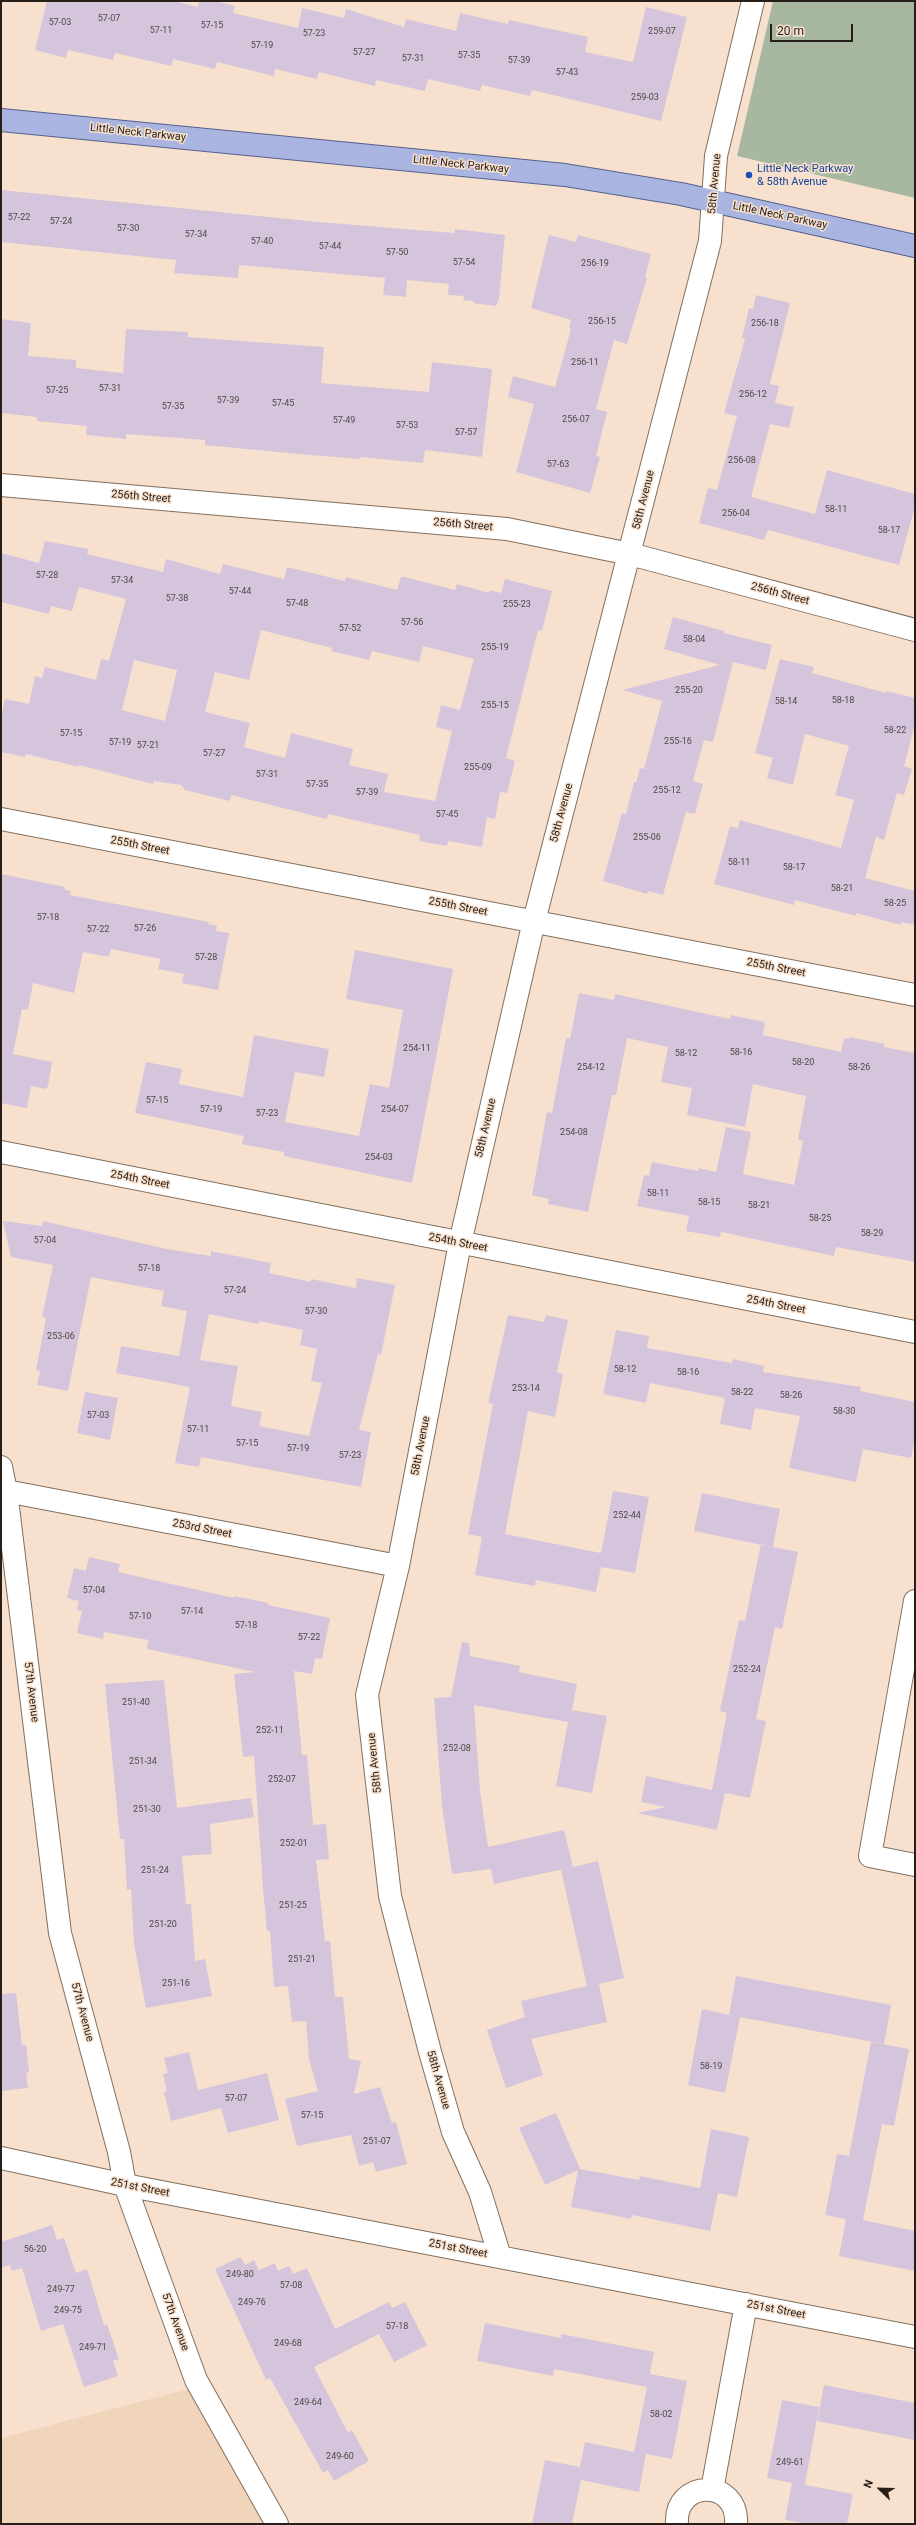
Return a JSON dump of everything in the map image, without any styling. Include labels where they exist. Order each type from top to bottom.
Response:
[{"type":"main road","name":"Little Neck Parkway","points":[[1,120],[565,175],[713,201],[915,246]]},
{"type":"street","name":"58th Avenue","points":[[500,2257],[480,2192],[453,2132],[430,2052],[390,1896],[367,1695],[398,1566],[460,1243],[534,921],[710,241],[716,156],[753,1]]},
{"type":"street","name":"256th Street","points":[[1,485],[507,529],[630,554],[915,630]]},
{"type":"street","name":"255th Street","points":[[1,819],[915,995]]},
{"type":"street","name":"254th Street","points":[[1,1152],[915,1332]]},
{"type":"street","name":"57th Avenue","points":[[1,1467],[6,1491],[60,1933],[119,2152],[125,2185],[196,2380],[276,2524]]},
{"type":"street","name":"253rd Street","points":[[6,1491],[398,1566]]},
{"type":"street","points":[[915,1601],[870,1856],[915,1865]]},
{"type":"street","name":"251st Street","points":[[1,2158],[125,2185],[915,2337]]},
{"type":"street","points":[[712,2490],[746,2304]]},
{"type":"street","points":[[677,2524],[679,2507],[685,2499],[693,2493],[712,2490],[729,2499],[734,2507],[736,2524]]},
{"type":"shaded area","points":[[200,2386],[276,2524],[1,2524],[1,2438]]},
{"type":"green space","points":[[773,1],[915,1],[915,198],[737,156]]},
{"type":"building","points":[[47,1],[174,1],[198,7],[199,1],[215,1],[235,6],[233,13],[298,28],[302,8],[344,18],[346,9],[404,27],[406,19],[456,31],[460,13],[508,24],[509,20],[588,37],[585,52],[633,62],[646,7],[687,17],[661,121],[532,90],[530,96],[482,85],[480,91],[428,79],[425,91],[376,80],[375,86],[319,72],[317,79],[275,69],[274,76],[217,62],[215,69],[173,59],[172,66],[115,53],[113,60],[68,50],[66,58],[35,50]]},
{"type":"building","points":[[1,190],[319,222],[454,233],[455,229],[505,235],[499,299],[496,306],[473,303],[474,301],[463,300],[464,296],[448,295],[449,284],[407,280],[406,297],[383,295],[385,278],[239,265],[238,278],[174,273],[176,260],[1,242]]},
{"type":"building","points":[[549,235],[576,242],[578,235],[651,254],[645,277],[647,278],[627,344],[614,340],[596,409],[607,412],[596,456],[600,457],[590,493],[516,472],[534,404],[508,397],[513,376],[555,387],[571,329],[569,328],[571,320],[531,308]]},
{"type":"building","points":[[756,295],[790,303],[770,384],[779,386],[775,403],[794,407],[789,428],[770,424],[751,497],[815,514],[827,470],[915,494],[915,506],[899,565],[768,530],[764,540],[699,523],[708,488],[717,490],[737,416],[724,413],[745,339],[742,338],[749,308],[753,309]]},
{"type":"building","points":[[1,319],[31,323],[28,356],[76,360],[76,368],[123,373],[126,329],[188,332],[188,337],[324,347],[321,383],[429,392],[432,362],[492,369],[482,457],[425,450],[423,463],[360,457],[360,459],[298,454],[205,445],[205,440],[126,434],[126,439],[86,435],[87,426],[37,421],[37,417],[1,413]]},
{"type":"building","points":[[45,541],[89,549],[87,554],[163,572],[166,559],[220,574],[223,564],[284,579],[287,567],[345,581],[346,577],[397,590],[401,577],[405,577],[455,590],[457,584],[489,593],[490,590],[501,593],[505,579],[552,591],[542,631],[538,630],[506,758],[515,761],[507,793],[500,792],[495,819],[487,817],[482,847],[448,841],[447,846],[419,841],[420,835],[328,814],[327,819],[231,795],[230,801],[185,790],[181,785],[154,781],[153,784],[79,765],[79,767],[26,754],[25,757],[1,752],[1,718],[5,699],[29,704],[35,676],[42,678],[45,667],[96,680],[101,659],[109,661],[126,599],[79,587],[72,611],[51,606],[49,614],[1,602],[1,553],[39,563]],"holes":[[[261,630],[332,648],[331,651],[369,660],[372,651],[419,662],[423,646],[474,659],[460,710],[441,705],[436,727],[452,731],[435,801],[384,792],[388,774],[349,765],[353,749],[291,733],[285,758],[244,747],[250,723],[205,712],[215,672],[249,680]],[[134,660],[177,670],[165,721],[122,710]]]},
{"type":"building","points":[[673,617],[724,631],[724,633],[772,645],[766,670],[733,662],[713,742],[704,740],[693,781],[703,784],[695,814],[686,812],[663,895],[648,891],[647,894],[603,881],[622,813],[626,814],[634,782],[636,783],[640,768],[644,769],[662,701],[622,690],[720,665],[664,649]]},
{"type":"building","points":[[780,659],[814,667],[812,673],[886,693],[886,691],[915,698],[915,724],[904,766],[912,769],[904,795],[897,793],[884,840],[876,837],[865,878],[915,891],[915,925],[901,922],[901,925],[856,913],[856,916],[795,900],[794,905],[714,884],[730,826],[738,828],[740,820],[841,848],[854,800],[835,795],[849,746],[805,734],[793,785],[767,778],[773,758],[755,753]]},
{"type":"building","points":[[1,874],[65,887],[65,890],[71,891],[70,895],[209,922],[208,924],[217,926],[216,931],[229,933],[218,990],[182,983],[184,974],[158,969],[161,959],[111,949],[109,957],[83,952],[74,993],[33,983],[28,1010],[22,1009],[13,1054],[52,1062],[48,1086],[46,1089],[31,1086],[27,1108],[1,1103]]},
{"type":"building","points":[[355,950],[453,969],[412,1183],[284,1156],[284,1152],[242,1144],[244,1136],[135,1113],[146,1062],[182,1069],[179,1084],[243,1097],[254,1035],[329,1049],[324,1077],[295,1072],[285,1122],[359,1136],[370,1084],[389,1088],[403,1010],[346,999]]},
{"type":"building","points":[[579,993],[614,1000],[615,994],[730,1019],[730,1015],[765,1022],[763,1035],[841,1052],[844,1038],[849,1039],[850,1037],[884,1044],[884,1047],[915,1053],[915,1262],[836,1247],[834,1256],[721,1232],[720,1237],[686,1231],[689,1216],[637,1206],[644,1175],[649,1176],[652,1162],[698,1171],[698,1168],[716,1172],[726,1127],[751,1132],[743,1174],[794,1185],[803,1141],[798,1140],[806,1096],[753,1084],[745,1127],[687,1115],[692,1088],[661,1082],[668,1047],[627,1038],[616,1095],[612,1095],[588,1212],[548,1204],[549,1199],[532,1195],[547,1112],[552,1113],[566,1038],[570,1039]]},
{"type":"building","points":[[3,1221],[42,1226],[43,1221],[167,1249],[211,1256],[211,1251],[271,1263],[269,1273],[311,1282],[311,1279],[356,1288],[357,1278],[395,1285],[381,1355],[378,1354],[359,1430],[371,1432],[361,1487],[201,1457],[199,1467],[175,1463],[190,1387],[116,1373],[121,1346],[179,1356],[187,1311],[161,1306],[164,1291],[91,1277],[68,1391],[37,1385],[40,1371],[36,1370],[46,1318],[42,1317],[53,1265],[11,1257]],"holes":[[[209,1314],[259,1324],[259,1321],[303,1330],[300,1345],[317,1349],[311,1381],[322,1383],[309,1436],[259,1426],[262,1412],[231,1406],[238,1366],[200,1360]]]},
{"type":"building","points":[[508,1315],[544,1322],[546,1315],[568,1320],[557,1372],[563,1374],[555,1417],[528,1411],[505,1534],[601,1553],[613,1491],[649,1497],[635,1573],[601,1567],[596,1592],[536,1580],[535,1586],[475,1575],[482,1537],[468,1534],[493,1404],[488,1403]]},
{"type":"building","points":[[616,1330],[649,1336],[647,1348],[732,1363],[733,1359],[764,1366],[763,1372],[861,1387],[860,1391],[915,1402],[915,1437],[911,1458],[863,1449],[856,1482],[789,1468],[800,1416],[755,1408],[751,1430],[720,1424],[725,1398],[650,1383],[646,1403],[603,1394]]},
{"type":"building","points":[[85,1392],[118,1398],[110,1440],[77,1433]]},
{"type":"building","points":[[702,1493],[780,1509],[773,1547],[798,1552],[782,1629],[775,1627],[756,1719],[766,1721],[750,1798],[725,1793],[717,1830],[637,1813],[666,1807],[641,1802],[646,1776],[712,1790],[727,1713],[720,1711],[739,1620],[745,1621],[761,1545],[694,1531]]},
{"type":"building","points":[[89,1557],[120,1564],[118,1572],[234,1598],[234,1596],[268,1603],[268,1605],[330,1618],[322,1659],[315,1658],[312,1674],[294,1671],[302,1755],[307,1755],[313,1825],[326,1824],[329,1859],[316,1860],[325,1941],[330,1941],[335,1997],[343,1997],[349,2059],[361,2061],[354,2094],[380,2087],[392,2123],[396,2122],[407,2164],[376,2172],[373,2162],[359,2166],[351,2135],[297,2146],[285,2099],[318,2091],[309,2059],[306,2021],[292,2022],[288,1986],[274,1987],[270,1931],[267,1931],[263,1888],[254,1756],[243,1757],[234,1674],[255,1672],[147,1649],[148,1640],[104,1632],[103,1639],[77,1633],[82,1611],[77,1610],[79,1601],[67,1598],[74,1568],[86,1571]]},
{"type":"building","points":[[462,1642],[469,1643],[470,1656],[520,1666],[519,1672],[577,1684],[572,1710],[607,1716],[592,1793],[556,1786],[568,1722],[474,1705],[480,1791],[488,1847],[564,1830],[573,1867],[494,1884],[491,1869],[452,1874],[442,1806],[434,1698],[451,1697]]},
{"type":"building","points":[[164,1680],[177,1808],[251,1798],[254,1817],[210,1824],[212,1854],[182,1856],[186,1904],[191,1904],[195,1961],[205,1959],[212,1996],[146,2008],[134,1944],[131,1889],[127,1890],[124,1839],[120,1839],[105,1684]]},
{"type":"building","points":[[598,1861],[624,1978],[599,1984],[607,2022],[531,2039],[543,2075],[506,2088],[487,2030],[525,2017],[521,2001],[587,1986],[561,1870]]},
{"type":"building","points":[[736,1976],[891,2005],[884,2044],[729,2015]]},
{"type":"building","points":[[16,1993],[22,2045],[26,2045],[29,2072],[26,2073],[28,2088],[1,2091],[1,1994]]},
{"type":"building","points":[[702,2009],[740,2017],[725,2093],[688,2085]]},
{"type":"building","points":[[871,2042],[909,2049],[894,2126],[882,2124],[863,2220],[915,2231],[915,2271],[839,2256],[846,2219],[825,2215],[837,2154],[849,2156]]},
{"type":"building","points":[[189,2052],[198,2090],[267,2073],[279,2120],[228,2133],[221,2108],[171,2121],[164,2092],[167,2091],[163,2074],[168,2073],[164,2058]]},
{"type":"building","points":[[556,2113],[580,2169],[639,2180],[640,2176],[700,2188],[711,2129],[749,2137],[737,2197],[718,2193],[710,2231],[632,2215],[631,2219],[571,2207],[578,2170],[545,2185],[519,2128]]},
{"type":"building","points":[[52,2225],[57,2240],[64,2238],[76,2273],[87,2269],[104,2325],[107,2324],[119,2359],[113,2361],[118,2376],[84,2387],[63,2324],[41,2331],[22,2268],[12,2271],[10,2265],[1,2268],[1,2242]]},
{"type":"building","points":[[241,2257],[245,2265],[254,2260],[259,2270],[275,2263],[278,2271],[289,2266],[293,2274],[307,2268],[335,2329],[389,2302],[392,2308],[405,2302],[427,2345],[394,2362],[379,2334],[314,2367],[348,2433],[352,2430],[369,2461],[334,2481],[328,2470],[323,2473],[270,2378],[266,2380],[215,2269]]},
{"type":"building","points":[[485,2323],[561,2338],[561,2334],[654,2352],[650,2374],[687,2381],[672,2459],[646,2454],[639,2492],[581,2480],[572,2524],[532,2524],[545,2460],[580,2467],[585,2442],[634,2452],[647,2387],[554,2369],[553,2376],[477,2361]]},
{"type":"building","points":[[824,2385],[915,2403],[915,2440],[817,2421]]},
{"type":"building","points":[[782,2400],[819,2407],[805,2485],[853,2494],[847,2524],[809,2524],[785,2520],[792,2483],[767,2478]]},
{"type":"place","name":"Little Neck Parkway & 58th Avenue","points":[[749,175]]}]
